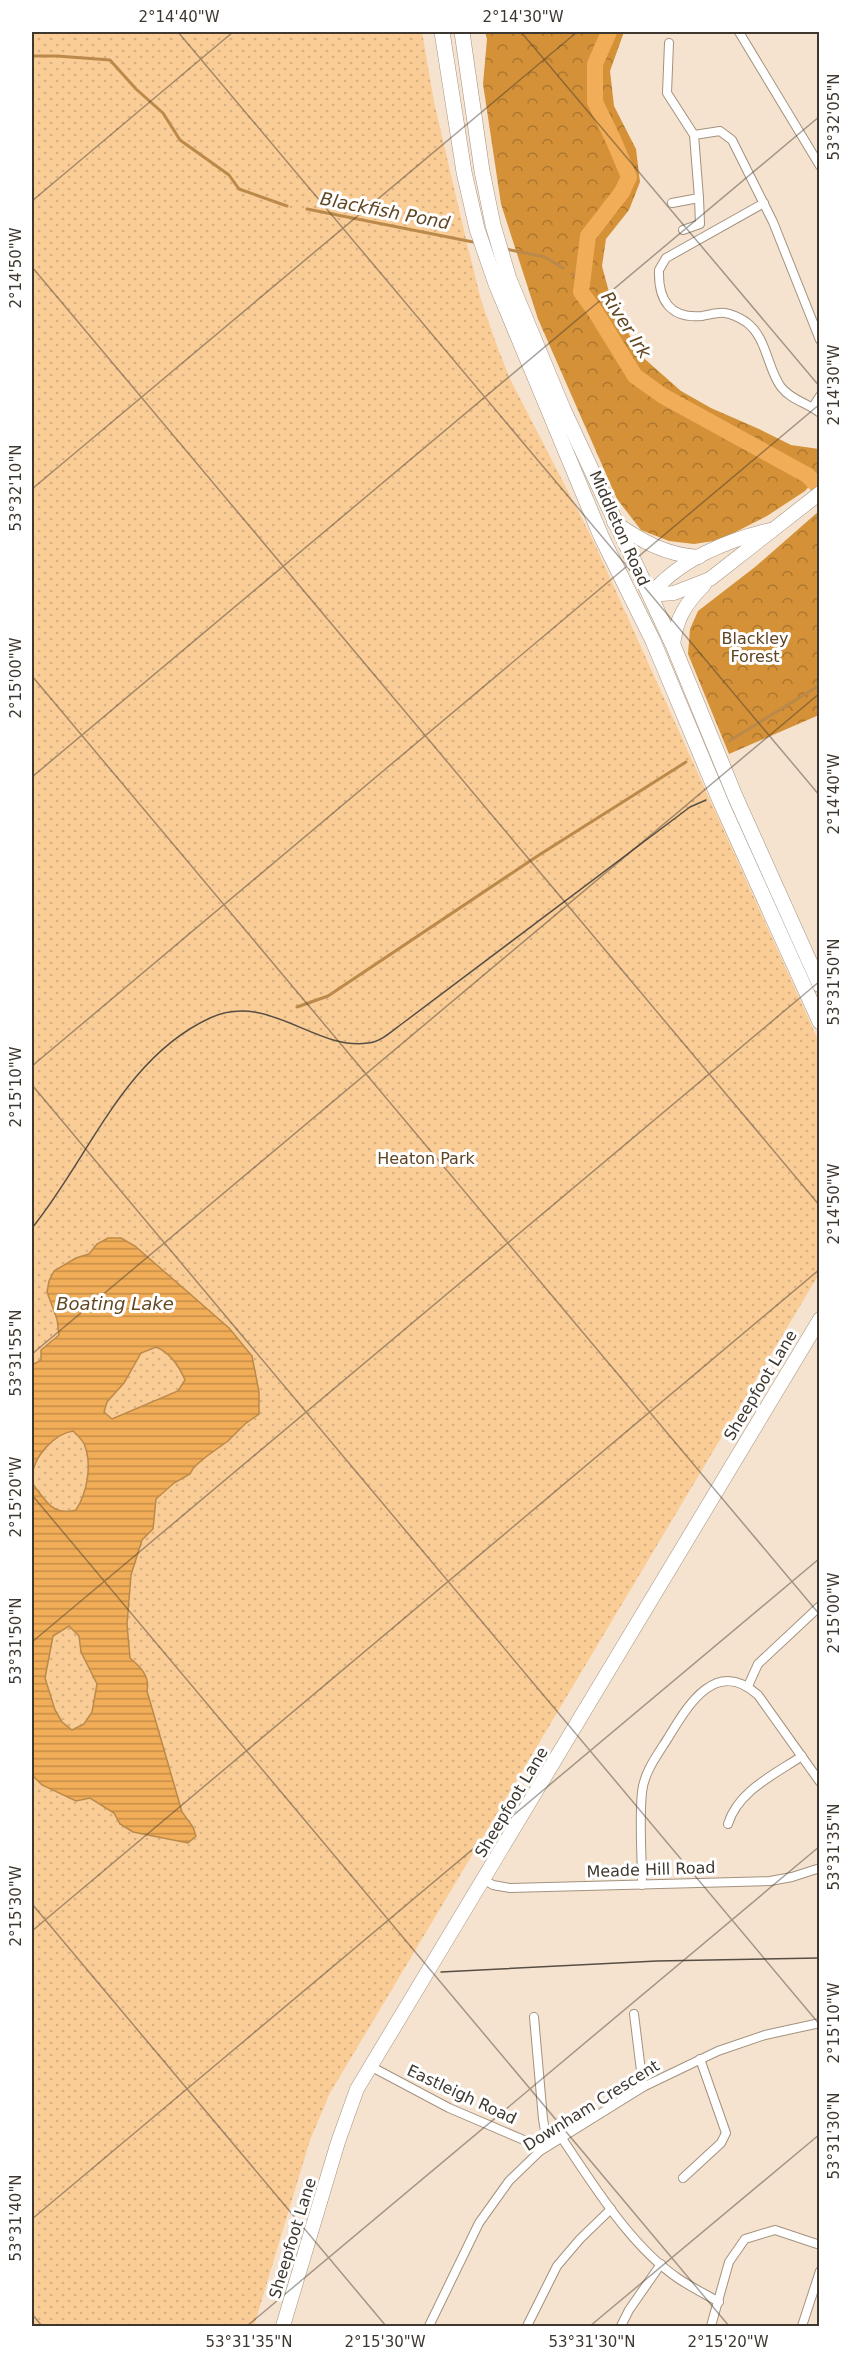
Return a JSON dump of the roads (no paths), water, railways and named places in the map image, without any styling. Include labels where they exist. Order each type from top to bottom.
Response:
[{"type":"highway","name":"Middleton Road","points":[[442,32],[464,172],[477,228],[514,330],[618,571],[653,641],[721,803],[819,1022]]},
{"type":"highway","name":"Middleton Road","points":[[462,32],[482,171],[493,225],[509,279],[536,348],[614,522],[674,645],[735,796],[819,985]]},
{"type":"main road","points":[[674,645],[675,628],[693,596],[710,579],[818,495]]},
{"type":"main road","points":[[614,522],[657,548],[677,554],[701,557]]},
{"type":"main road","points":[[653,641],[651,595],[676,571],[746,536],[772,530]]},
{"type":"main road","points":[[618,571],[651,595],[681,591],[710,579]]},
{"type":"main road","name":"Sheepfoot Lane","points":[[283,2326],[351,2104],[370,2066],[484,1880],[819,1318]]},
{"type":"street","points":[[740,32],[819,166]]},
{"type":"street","points":[[669,43],[667,93],[694,135],[699,198],[700,224],[683,230]]},
{"type":"street","points":[[694,135],[720,131],[729,135],[764,203],[819,340]]},
{"type":"street","points":[[672,203],[699,198]]},
{"type":"street","points":[[764,203],[666,258],[659,266],[659,283],[668,306],[680,315],[700,316],[723,313],[747,323],[764,347],[784,391],[816,410],[819,396]]},
{"type":"street","points":[[747,1686],[758,1664],[819,1606]]},
{"type":"street","points":[[642,1885],[642,1790],[648,1770],[688,1705],[700,1692],[719,1683],[734,1682],[747,1686],[758,1695],[819,1782]]},
{"type":"street","points":[[728,1824],[730,1815],[745,1796],[802,1756]]},
{"type":"street","name":"Meade Hill Road","points":[[484,1880],[493,1885],[510,1888],[770,1881],[819,1868]]},
{"type":"street","points":[[634,2014],[643,2087]]},
{"type":"street","points":[[534,2017],[543,2120],[545,2131],[552,2143]]},
{"type":"street","name":"Downham Crescent","points":[[429,2326],[479,2223],[509,2181],[540,2151],[643,2087],[700,2059],[765,2035],[819,2023]]},
{"type":"street","points":[[684,2178],[721,2143],[726,2133],[700,2059]]},
{"type":"street","name":"Eastleigh Road","points":[[370,2066],[449,2108],[526,2140],[540,2151]]},
{"type":"street","points":[[561,2137],[634,2238],[678,2278],[719,2302]]},
{"type":"street","points":[[527,2326],[557,2266],[580,2239],[611,2209]]},
{"type":"street","points":[[711,2326],[729,2262],[745,2239],[775,2230],[819,2245]]},
{"type":"street","points":[[621,2326],[629,2310],[661,2264]]},
{"type":"street","points":[[802,2326],[819,2271]]},
{"type":"water","name":"Boating Lake","points":[[108,1238],[121,1238],[135,1246],[229,1328],[252,1356],[259,1392],[259,1414],[194,1467],[190,1474],[174,1483],[156,1499],[153,1529],[142,1540],[131,1575],[127,1624],[130,1658],[146,1677],[147,1691],[182,1812],[193,1827],[196,1836],[188,1843],[133,1832],[120,1824],[114,1813],[90,1798],[76,1801],[42,1785],[32,1775],[32,1483],[50,1506],[61,1511],[76,1510],[86,1488],[88,1462],[85,1446],[73,1431],[59,1436],[46,1447],[37,1461],[32,1476],[32,1365],[41,1360],[41,1350],[59,1335],[57,1319],[47,1292],[54,1271],[76,1258],[89,1254],[97,1244]],"holes":[[[156,1347],[174,1360],[185,1380],[178,1391],[112,1419],[104,1412],[107,1402],[124,1383],[141,1353]],[[69,1626],[79,1636],[81,1652],[97,1684],[92,1712],[84,1724],[72,1730],[62,1722],[55,1710],[45,1678],[53,1636]]]},
{"type":"waterway","name":"River Irk","points":[[609,32],[595,64],[595,102],[629,177],[622,192],[588,236],[581,292],[635,376],[663,396],[807,475],[820,488]]},
{"type":"waterway","name":"Blackfish Pond","points":[[32,56],[110,60],[136,89],[163,113],[180,140],[229,175],[239,189],[287,206]]},
{"type":"waterway","name":"Blackfish Pond","points":[[307,209],[473,242]]},
{"type":"waterway","name":"Blackfish Pond","points":[[506,249],[545,257],[563,268]]},
{"type":"waterway","points":[[572,274],[582,280]]},
{"type":"waterway","points":[[729,741],[820,685]]},
{"type":"waterway","points":[[297,1007],[328,996],[539,855],[686,762]]},
{"type":"tram line","points":[[32,1228],[130,1084],[154,1058],[180,1036],[210,1018],[231,1012],[252,1012],[272,1016],[329,1039],[348,1043],[377,1041],[391,1033],[690,807],[706,800]]},
{"type":"tram line","points":[[441,1972],[657,1961],[820,1958]]},
{"type":"park label","name":"Blackley Forest","points":[[755,647]]},
{"type":"park label","name":"Heaton Park","points":[[426,1158]]}]
